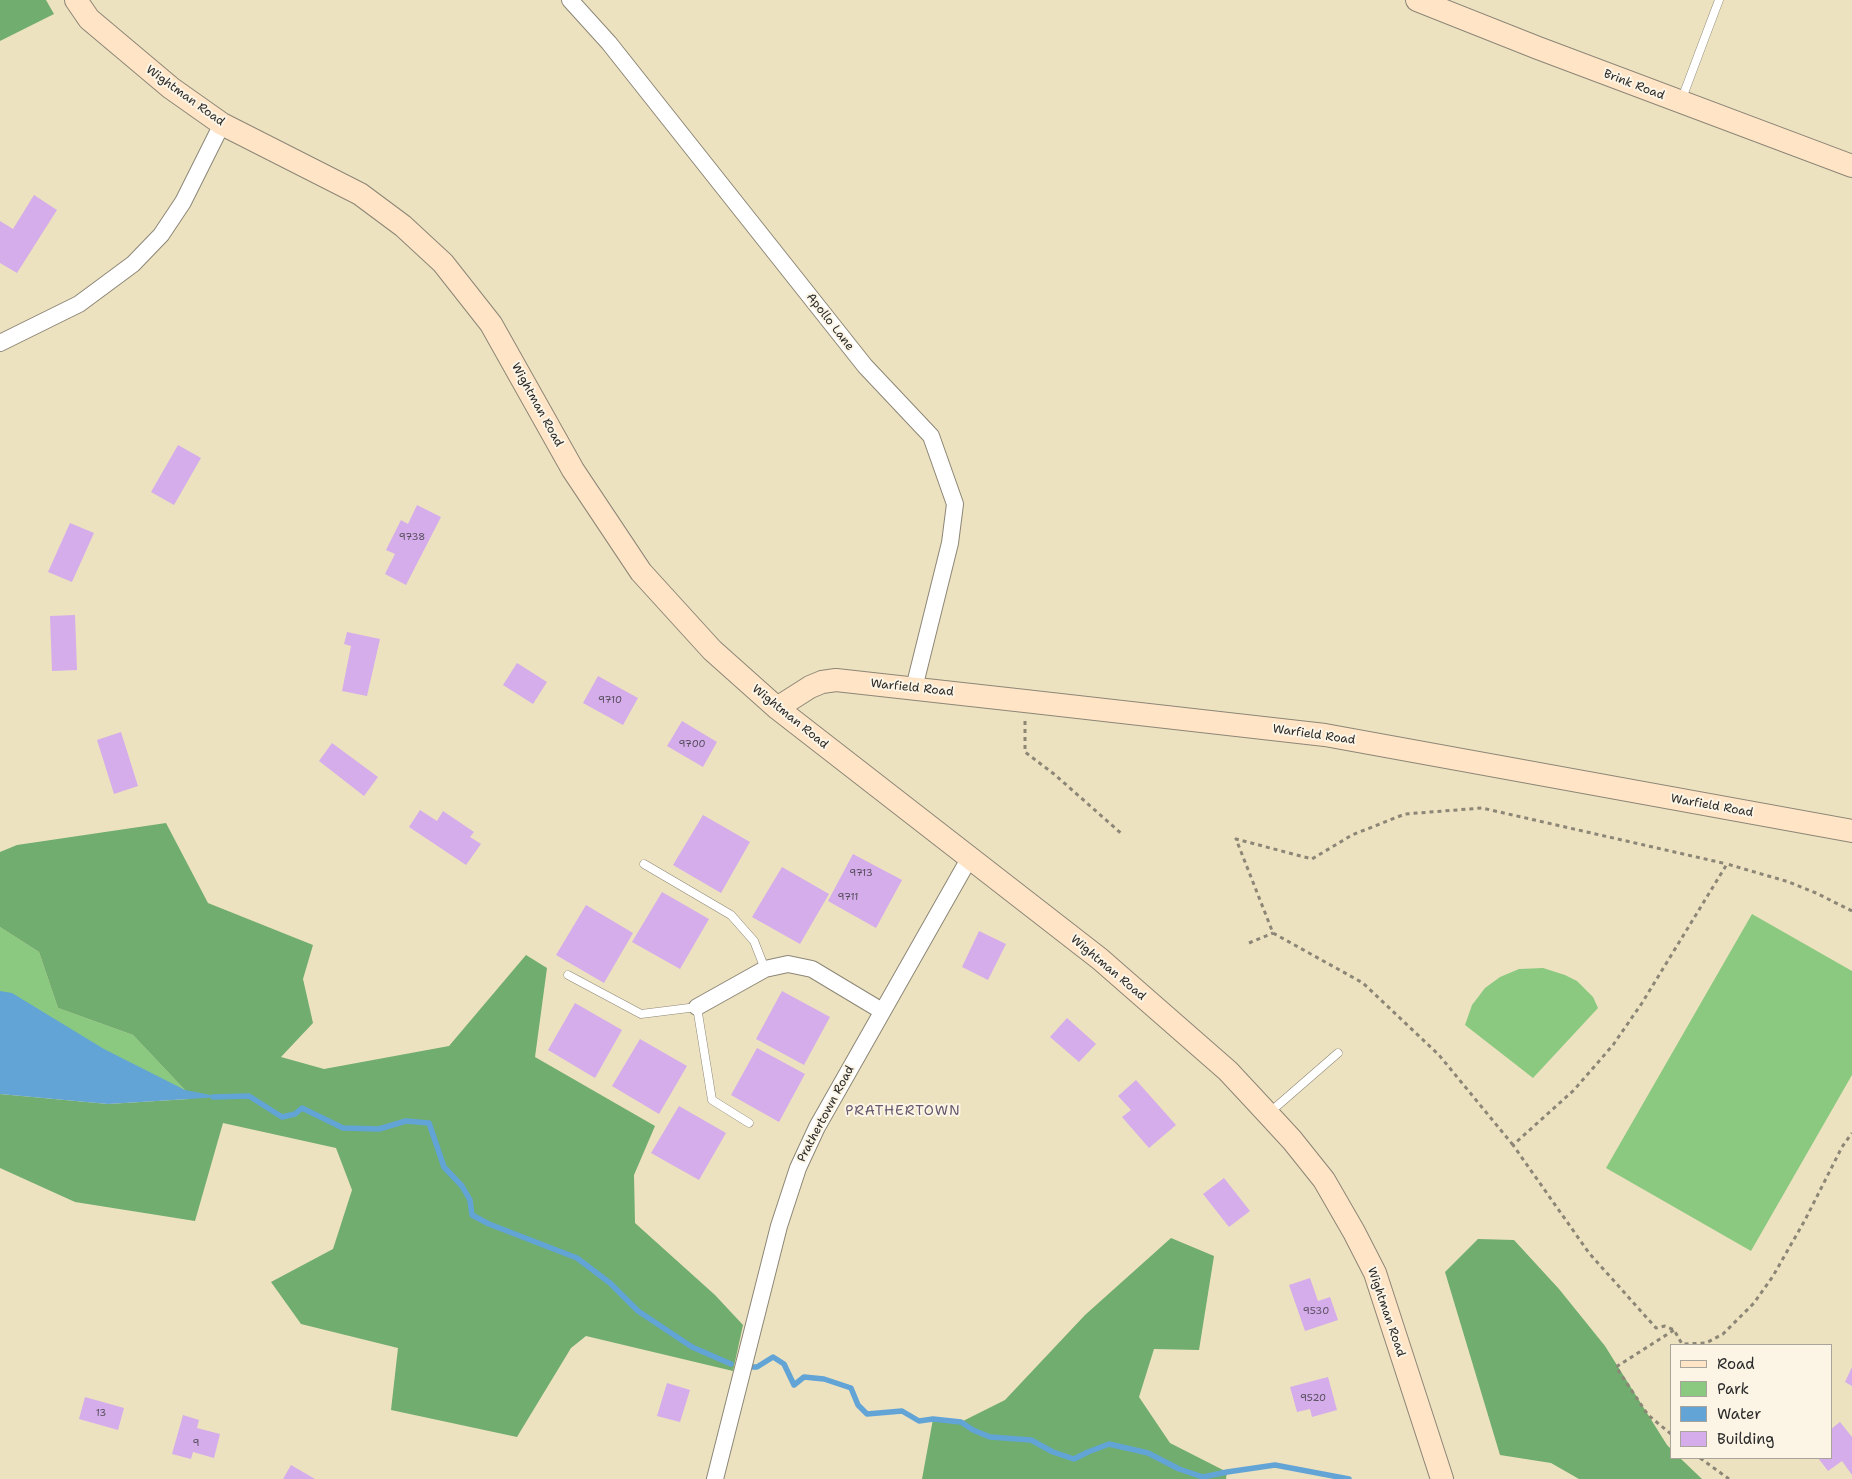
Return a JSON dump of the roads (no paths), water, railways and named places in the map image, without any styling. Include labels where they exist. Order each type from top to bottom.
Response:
[{"type":"main road","name":"Wightman Road","points":[[76,0],[89,19],[170,88],[222,124],[360,194],[403,226],[443,263],[491,324],[573,470],[641,572],[712,650],[777,708],[1100,959],[1228,1071],[1268,1114],[1324,1180],[1375,1273],[1442,1479]]},
{"type":"main road","name":"Brink Road","points":[[1417,0],[1454,16],[1852,166]]},
{"type":"main road","name":"Warfield Road","points":[[777,708],[810,687],[822,682],[836,680],[1325,735],[1852,831]]},
{"type":"street","name":"Apollo Lane","points":[[570,0],[609,43],[865,366],[931,436],[955,504],[950,543],[914,688]]},
{"type":"street","points":[[0,343],[79,304],[134,264],[161,235],[183,202],[222,124]]},
{"type":"street","name":"Prathertown Road","points":[[715,1479],[780,1226],[798,1168],[817,1127],[969,859]]},
{"type":"street","points":[[697,1007],[765,969],[788,964],[812,969],[882,1011]]},
{"type":"lane","points":[[1680,102],[1719,0]]},
{"type":"lane","points":[[644,864],[731,914],[754,941],[765,969]]},
{"type":"lane","points":[[568,975],[641,1014],[697,1007],[712,1100],[749,1123]]},
{"type":"lane","points":[[1268,1114],[1338,1054]]},
{"type":"water","points":[[0,991],[12,993],[104,1049],[185,1090],[221,1097],[108,1104],[0,1094]]},
{"type":"waterway","points":[[213,1097],[249,1096],[282,1117],[295,1114],[302,1108],[343,1128],[379,1129],[406,1121],[429,1123],[444,1167],[462,1186],[470,1200],[472,1215],[489,1224],[577,1258],[610,1283],[638,1311],[692,1347],[731,1364]]},
{"type":"waterway","points":[[751,1367],[757,1367],[773,1357],[784,1364],[794,1385],[804,1377],[824,1379],[851,1388],[858,1405],[867,1414],[902,1411],[919,1421],[933,1419],[961,1422],[973,1430],[990,1437],[1031,1440],[1053,1452],[1074,1459],[1109,1444],[1148,1453],[1179,1469],[1203,1477],[1275,1465],[1349,1479]]},
{"type":"district","name":"PRATHERTOWN","points":[[903,1111]]}]
